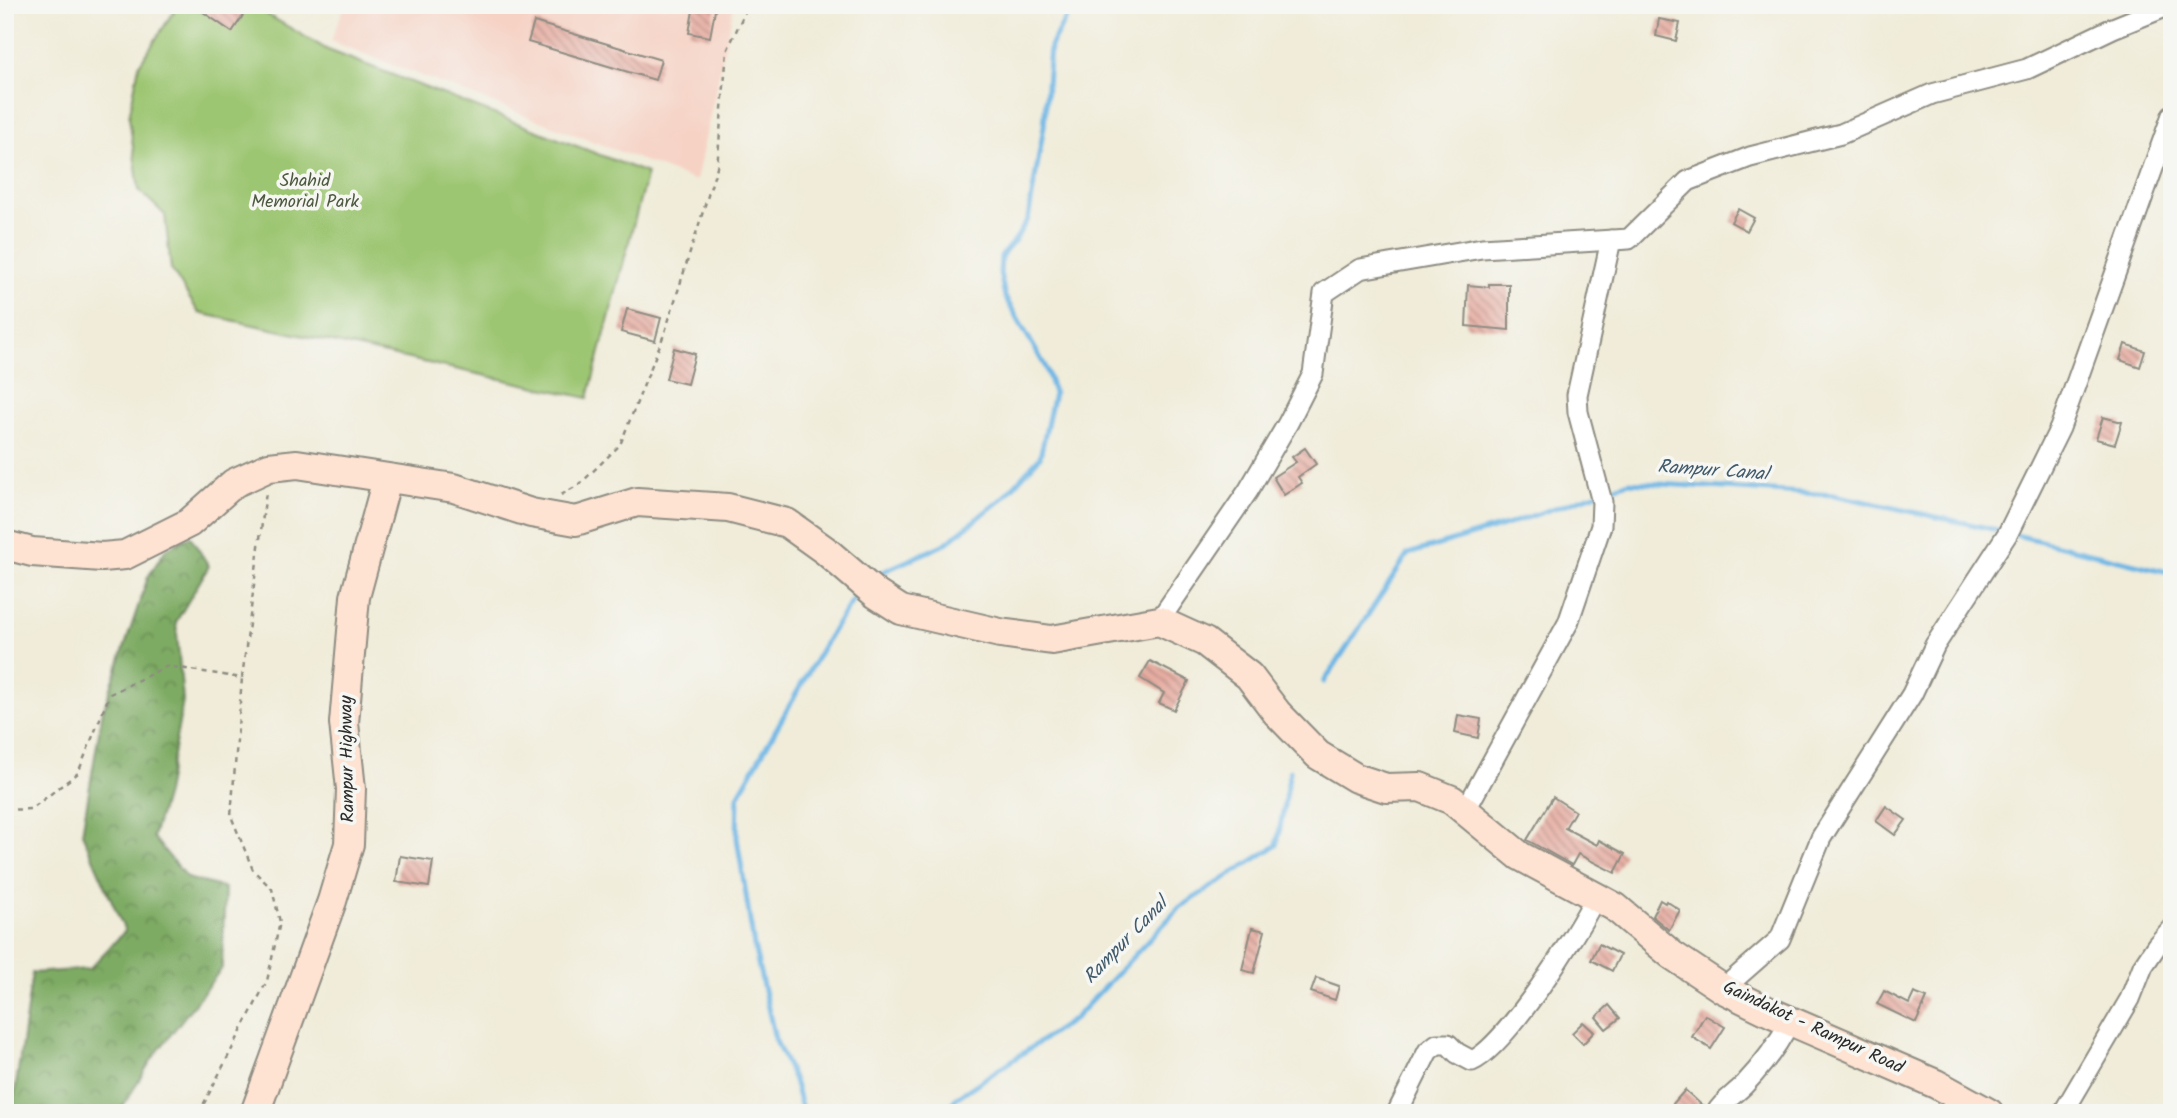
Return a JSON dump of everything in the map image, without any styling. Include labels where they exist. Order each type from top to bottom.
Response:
[{"type":"main road","points":[[5,545],[32,552],[125,555],[189,523],[234,483],[269,467],[297,464],[454,488],[531,513],[576,521],[637,502],[728,508],[787,523],[831,555],[876,594],[901,610],[1000,633],[1052,639],[1159,621]]},
{"type":"main road","name":"Rampur Highway","points":[[255,1113],[332,901],[349,844],[351,789],[344,723],[355,597],[387,479]]},
{"type":"main road","name":"Gaindakot - Rampur Road","points":[[1159,621],[1205,642],[1249,676],[1293,730],[1318,755],[1337,767],[1356,778],[1386,788],[1420,787],[1452,800],[1520,856],[1615,907],[1671,955],[1723,989],[1936,1084],[1989,1113]]},
{"type":"street","points":[[1159,621],[1248,491],[1313,374],[1324,293],[1360,269],[1482,248],[1629,239],[1688,181],[1750,157],[1841,134],[1932,93],[2027,69],[2113,28],[2170,5]]},
{"type":"street","points":[[1723,989],[1780,939],[1821,838],[1912,694],[1935,645],[2008,533],[2060,428],[2172,115]]},
{"type":"street","points":[[1465,811],[1568,623],[1601,526],[1602,502],[1578,412],[1577,395],[1611,240]]},
{"type":"street","points":[[1397,1113],[1428,1051],[1437,1044],[1448,1044],[1457,1053],[1472,1061],[1482,1056],[1498,1041],[1566,948],[1596,897]]},
{"type":"street","points":[[2063,1113],[2130,999],[2143,965],[2172,928]]},
{"type":"street","points":[[1716,1113],[1721,1103],[1735,1094],[1765,1061],[1790,1021]]},
{"type":"path","points":[[560,496],[580,484],[620,445],[665,332],[717,167],[727,51],[748,5]]},
{"type":"path","points":[[199,1113],[267,981],[280,922],[272,889],[253,870],[231,816],[242,678],[269,467]]},
{"type":"path","points":[[5,810],[31,809],[78,773],[110,694],[167,666],[242,678]]},
{"type":"shaded area","points":[[345,5],[734,5],[696,181],[331,41]]},
{"type":"green space","name":"Shahid Memorial Park","points":[[178,5],[251,5],[328,50],[647,173],[588,398],[199,313],[171,269],[165,215],[139,190],[129,117],[139,65]]},
{"type":"green space","points":[[190,536],[209,566],[176,622],[183,701],[166,793],[153,837],[187,878],[225,888],[222,968],[152,1059],[119,1113],[12,1113],[32,973],[89,969],[125,931],[82,833],[102,714],[148,577],[166,549]]},
{"type":"building","points":[[193,5],[250,5],[232,32]]},
{"type":"building","points":[[694,5],[716,5],[710,37],[689,33]]},
{"type":"building","points":[[1659,19],[1680,23],[1676,41],[1656,36]]},
{"type":"building","points":[[534,22],[661,60],[655,80],[528,42]]},
{"type":"building","points":[[1738,209],[1754,218],[1747,231],[1731,222]]},
{"type":"building","points":[[1489,284],[1509,284],[1509,330],[1466,326],[1468,285],[1489,287]]},
{"type":"building","points":[[627,309],[661,318],[655,341],[621,332]]},
{"type":"building","points":[[2125,344],[2145,351],[2140,367],[2120,360]]},
{"type":"building","points":[[674,348],[695,354],[687,384],[666,379]]},
{"type":"building","points":[[2103,417],[2122,422],[2115,444],[2096,439]]},
{"type":"building","points":[[1305,448],[1316,464],[1298,477],[1302,483],[1284,495],[1273,477],[1296,462],[1292,457]]},
{"type":"building","points":[[1150,661],[1189,681],[1174,710],[1159,703],[1164,693],[1140,678]]},
{"type":"building","points":[[1458,715],[1481,719],[1478,738],[1455,733]]},
{"type":"building","points":[[1553,797],[1575,811],[1565,828],[1597,845],[1599,840],[1625,854],[1615,873],[1578,854],[1572,865],[1527,840]]},
{"type":"building","points":[[1886,806],[1906,820],[1895,835],[1876,821]]},
{"type":"building","points":[[400,856],[433,861],[429,887],[396,882]]},
{"type":"building","points":[[1660,900],[1680,910],[1669,930],[1652,916]]},
{"type":"building","points":[[1252,928],[1265,931],[1254,973],[1242,970]]},
{"type":"building","points":[[1599,944],[1620,955],[1612,971],[1591,960]]},
{"type":"building","points":[[1316,978],[1339,986],[1335,1000],[1311,992]]},
{"type":"building","points":[[1884,991],[1909,1004],[1914,993],[1927,998],[1916,1023],[1877,1004]]},
{"type":"building","points":[[1609,1005],[1620,1018],[1606,1029],[1596,1017]]},
{"type":"building","points":[[1705,1015],[1725,1027],[1711,1049],[1692,1037]]},
{"type":"building","points":[[1583,1022],[1594,1032],[1583,1044],[1572,1033]]},
{"type":"building","points":[[1685,1090],[1705,1108],[1704,1113],[1681,1113],[1672,1105]]},
{"type":"waterway","points":[[869,578],[945,544],[1003,498],[1040,457],[1054,393],[1045,366],[1005,297],[1000,273],[1001,256],[1028,219],[1044,126],[1050,46],[1074,5]]},
{"type":"waterway","name":"Rampur Canal","points":[[1324,682],[1408,554],[1503,526],[1629,482],[1834,495],[2002,531]]},
{"type":"waterway","name":"Rampur Canal","points":[[2012,534],[2172,573]]},
{"type":"waterway","points":[[803,1113],[794,1080],[775,1039],[754,946],[737,838],[738,796],[829,636],[859,591]]},
{"type":"waterway","name":"Rampur Canal","points":[[945,1113],[956,1098],[1074,1019],[1180,907],[1277,845],[1290,771]]}]
